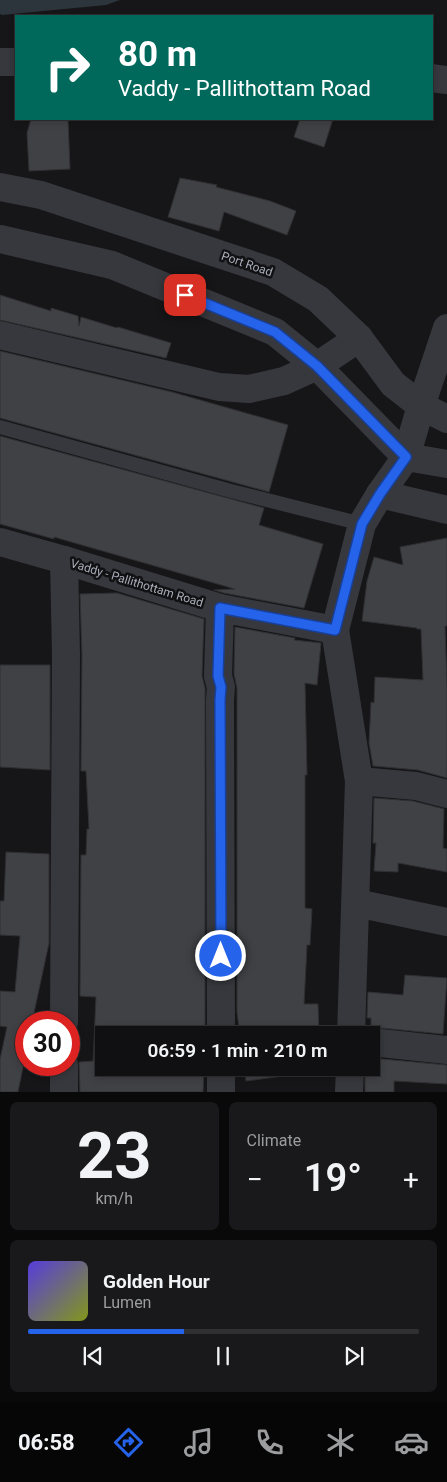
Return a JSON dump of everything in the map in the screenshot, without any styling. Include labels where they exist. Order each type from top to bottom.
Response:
[{"type":"street","points":[[0,62],[15,62]]},
{"type":"street","points":[[433,78],[447,80]]},
{"type":"street","name":"Port Road","points":[[0,188],[40,195],[273,272],[318,298],[359,338],[393,384],[421,406],[447,419]]},
{"type":"street","points":[[0,239],[112,265],[275,332],[317,366],[406,457],[447,464]]},
{"type":"street","points":[[351,1026],[359,781],[335,630],[362,524],[406,457],[447,328]]},
{"type":"street","points":[[0,335],[219,387],[249,389],[284,380],[317,366],[359,338]]},
{"type":"street","points":[[380,494],[447,510]]},
{"type":"street","name":"Vaddy - Pallithottam Road","points":[[0,542],[220,608],[335,630]]},
{"type":"street","points":[[64,560],[66,655],[64,1011]]},
{"type":"street","points":[[220,608],[218,676],[221,687],[221,1026]]},
{"type":"street","points":[[359,781],[416,786],[447,794]]},
{"type":"street","points":[[356,902],[447,922]]},
{"type":"street","points":[[380,1043],[447,1050]]},
{"type":"street","points":[[64,1076],[64,1092]]},
{"type":"street","points":[[221,1076],[222,1092]]},
{"type":"street","points":[[349,1092],[350,1076]]},
{"type":"lane","points":[[0,427],[231,491],[362,524]]},
{"type":"shaded area","points":[[0,0],[120,0],[106,5],[2,15],[0,14]]},
{"type":"building","points":[[31,120],[68,120],[70,169],[29,171],[27,133]]},
{"type":"building","points":[[300,120],[333,120],[324,147],[294,137]]},
{"type":"building","points":[[180,178],[217,185],[216,187],[270,201],[296,211],[287,235],[224,212],[219,231],[168,217]]},
{"type":"building","points":[[0,295],[51,311],[51,308],[78,316],[79,326],[81,317],[171,343],[166,358],[0,320]]},
{"type":"building","points":[[0,351],[172,392],[288,425],[269,492],[0,418]]},
{"type":"building","points":[[0,436],[264,508],[259,525],[323,544],[304,608],[224,593],[214,590],[235,589],[54,537],[54,539],[0,524]]},
{"type":"building","points":[[447,538],[447,626],[445,626],[447,778],[418,770],[373,766],[369,743],[371,702],[374,703],[375,677],[423,680],[421,629],[362,621],[367,581],[374,557],[403,565],[400,547]]},
{"type":"building","points":[[117,593],[204,619],[202,676],[205,688],[205,1026],[95,1026],[95,1076],[204,1076],[203,1092],[80,1092],[80,1062],[93,1061],[96,997],[80,996],[81,855],[86,855],[87,829],[89,829],[86,771],[81,771],[82,655],[80,594]]},
{"type":"building","points":[[235,627],[295,638],[294,640],[321,643],[317,685],[305,683],[307,775],[305,775],[305,908],[312,909],[310,945],[307,945],[304,1004],[318,1004],[319,1026],[239,1026],[237,1012],[237,688],[234,674]]},
{"type":"building","points":[[0,665],[50,665],[50,770],[0,767]]},
{"type":"building","points":[[374,798],[413,801],[444,809],[443,848],[447,849],[447,872],[398,863],[398,872],[374,871],[376,843],[373,843]]},
{"type":"building","points":[[6,852],[49,854],[49,943],[34,1011],[15,1011],[15,1076],[21,1076],[18,1092],[0,1092],[0,1059],[7,1027],[0,1026],[0,991],[15,992],[20,936],[0,935],[0,901],[4,901]]},
{"type":"building","points":[[405,975],[447,978],[443,1034],[371,1026],[371,1018],[367,1018],[368,992],[403,995]]},
{"type":"building","points":[[380,1059],[447,1065],[447,1084],[394,1081],[394,1092],[365,1092],[365,1076],[380,1076]]},
{"type":"building","points":[[245,1076],[284,1076],[246,1081]]},
{"type":"route","points":[[185,295],[275,332],[317,366],[406,457],[362,524],[335,630],[220,608],[218,676],[221,687],[221,956]]}]
